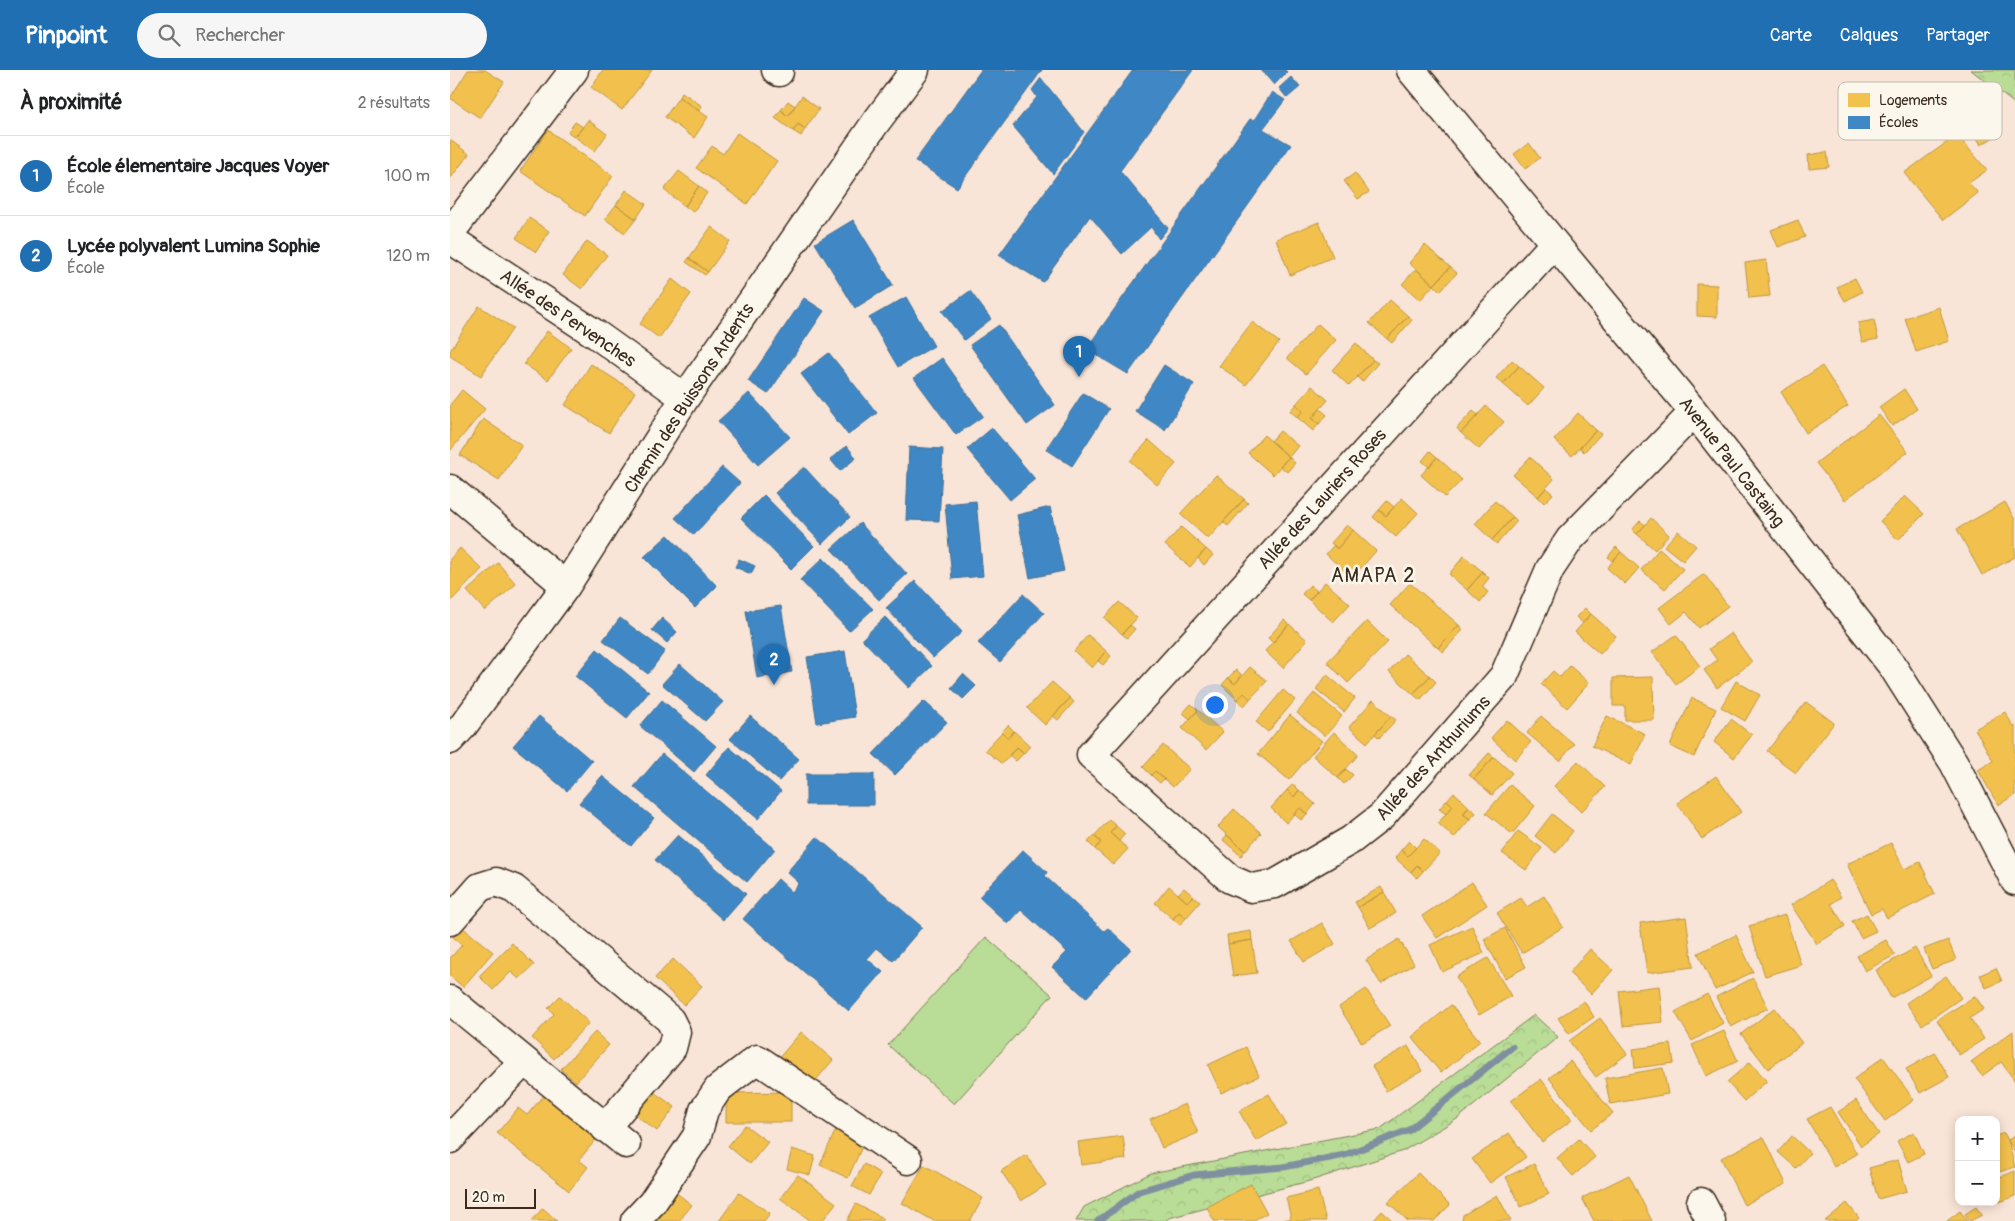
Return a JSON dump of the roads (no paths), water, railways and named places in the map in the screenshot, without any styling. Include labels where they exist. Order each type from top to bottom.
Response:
[{"type":"street","name":"Chemin des Buissons Ardents","points":[[456,733],[566,586],[685,398],[876,122],[915,70]]},
{"type":"street","name":"Avenue Paul Castaing","points":[[1411,70],[1694,412],[1893,667],[1954,763],[2015,881]]},
{"type":"street","points":[[450,233],[570,71]]},
{"type":"street","name":"Allée des Pervenches","points":[[450,239],[598,336],[685,398]]},
{"type":"street","name":"Allée des Lauriers Roses","points":[[1091,754],[1554,244]]},
{"type":"street","name":"Allée des Anthuriums","points":[[1091,754],[1230,879],[1251,888],[1275,884],[1367,829],[1404,792],[1504,676],[1544,582],[1559,554],[1694,412]]},
{"type":"street","points":[[450,489],[566,586]]},
{"type":"street","points":[[450,921],[480,887],[496,882],[514,889],[670,1020],[676,1032],[672,1048],[615,1136],[450,1000]]},
{"type":"street","points":[[635,1221],[652,1202],[698,1136],[704,1110],[718,1089],[757,1059],[908,1160]]},
{"type":"street","points":[[450,1139],[524,1061]]},
{"type":"waterway","points":[[1098,1221],[1139,1191],[1194,1175],[1283,1167],[1345,1155],[1409,1130],[1512,1047]]},
{"type":"place","name":"École élementaire Jacques Voyer","points":[[1079,377]]},
{"type":"place","name":"Lycée polyvalent Lumina Sophie","points":[[774,685]]},
{"type":"district","name":"AMAPA 2","points":[[1373,575]]}]
